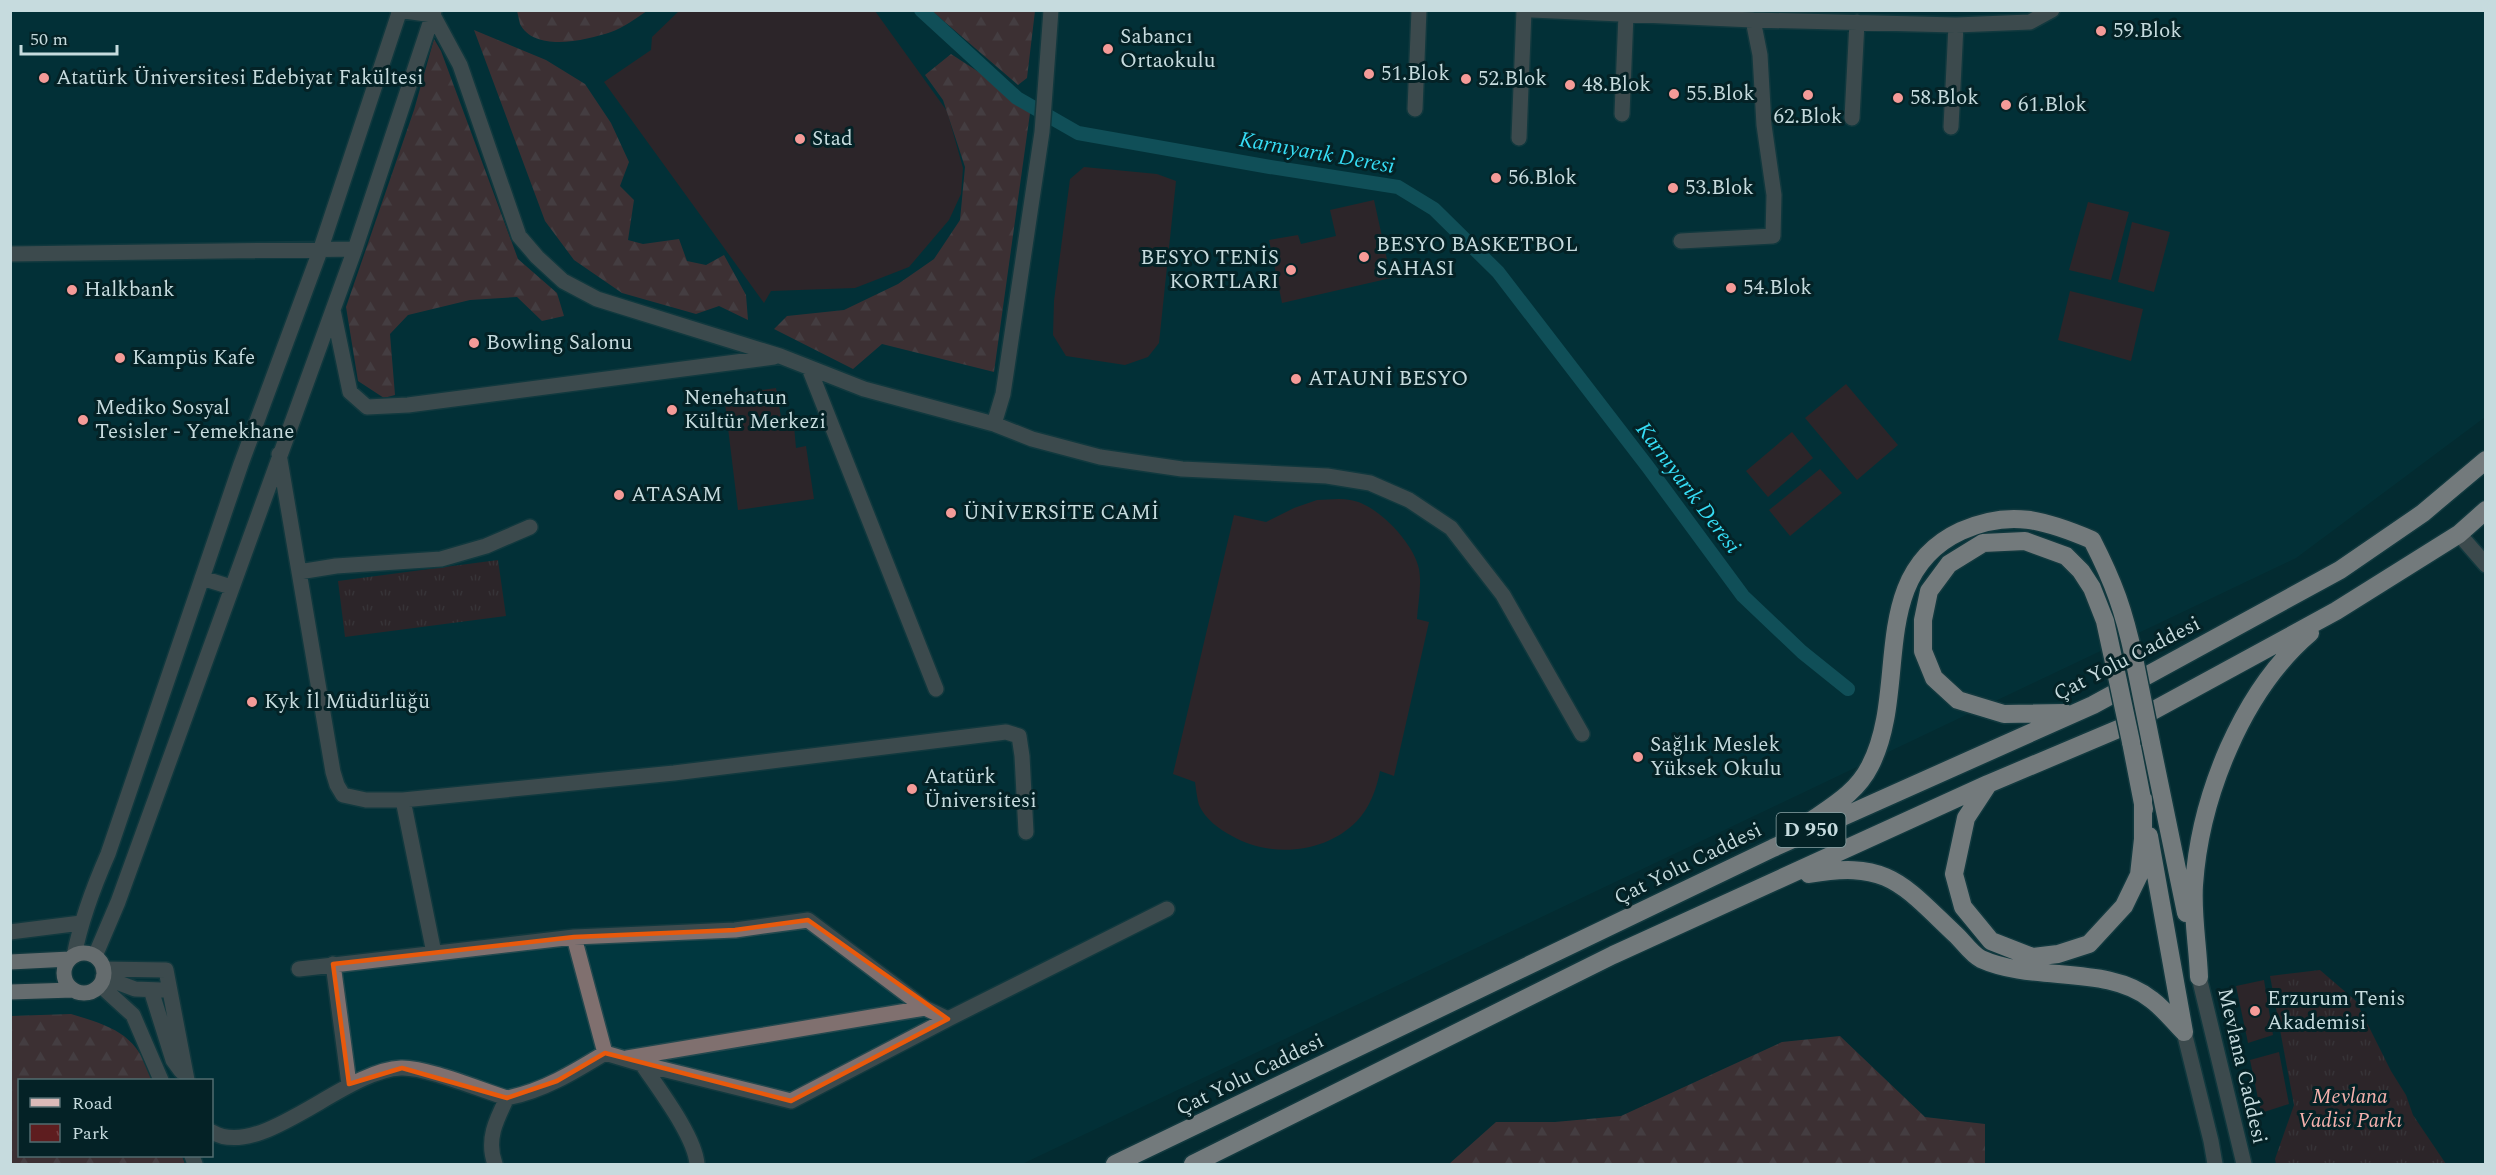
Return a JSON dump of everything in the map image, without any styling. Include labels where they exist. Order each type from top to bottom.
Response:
[{"type":"highway","name":"Çat Yolu Caddesi","points":[[1115,1164],[1773,848],[2093,705],[2340,570],[2423,513],[2486,460]]},
{"type":"highway","name":"D 950","points":[[1193,1164],[1613,955],[1988,784],[2123,727],[2336,611],[2459,534],[2486,510]]},
{"type":"highway","points":[[1773,848],[1851,794],[1870,766],[1883,732],[1892,649],[1910,577],[1942,540],[1988,521],[2017,517],[2040,520],[2092,540],[2114,583],[2126,620],[2199,977]]},
{"type":"highway","points":[[2073,713],[2004,714],[1958,700],[1934,678],[1923,651],[1923,620],[1929,591],[1949,564],[1983,543],[2025,541],[2066,556],[2081,571],[2092,588],[2105,621],[2143,799],[2184,1032]]},
{"type":"highway","points":[[2199,977],[2194,887],[2199,837],[2224,759],[2260,690],[2299,643],[2336,611]]},
{"type":"highway","points":[[1988,784],[1966,818],[1954,874],[1963,907],[1992,941],[2032,957],[2058,954],[2089,944],[2124,906],[2139,874],[2143,839],[2143,799]]},
{"type":"highway","points":[[1783,878],[1835,869],[1870,871],[1899,883],[1919,897],[1978,957],[2002,967],[2106,980],[2127,986],[2152,999],[2184,1032]]},
{"type":"main road","points":[[10,963],[72,958],[84,953],[100,972],[89,992],[81,993],[73,990],[10,992]]},
{"type":"main road","points":[[72,958],[65,966],[64,977],[73,990]]},
{"type":"street","points":[[994,424],[1003,394],[1042,132],[1051,10]]},
{"type":"street","points":[[1415,109],[1419,10]]},
{"type":"street","points":[[1519,138],[1524,10]]},
{"type":"street","points":[[1532,10],[1753,20],[1956,25],[2030,22],[2052,10]]},
{"type":"street","points":[[72,958],[91,891],[108,854],[241,464],[320,251],[399,11],[434,13]]},
{"type":"street","points":[[434,13],[460,65],[519,236],[537,257],[563,281],[597,299],[780,356],[864,389],[994,424],[1032,439],[1100,457],[1182,469],[1327,476],[1370,483],[1408,500],[1451,528],[1496,586],[1582,734]]},
{"type":"street","points":[[100,972],[118,902],[355,249],[434,13]]},
{"type":"street","points":[[1622,114],[1626,15]]},
{"type":"street","points":[[1681,241],[1773,237],[1774,195],[1764,125],[1760,55],[1753,20]]},
{"type":"street","points":[[1852,118],[1857,22]]},
{"type":"street","points":[[1951,127],[1956,25]]},
{"type":"street","points":[[10,254],[355,249]]},
{"type":"street","points":[[333,307],[350,392],[367,407],[408,405],[780,356]]},
{"type":"street","points":[[809,368],[936,689]]},
{"type":"street","points":[[279,454],[337,785],[343,795],[366,800],[403,800],[674,773],[1006,732],[1019,736],[1026,832]]},
{"type":"street","points":[[299,572],[336,566],[441,559],[486,546],[530,527]]},
{"type":"street","points":[[2459,534],[2486,565]]},
{"type":"street","points":[[202,578],[231,587]]},
{"type":"street","points":[[134,780],[160,786]]},
{"type":"street","points":[[403,800],[434,953]]},
{"type":"street","points":[[213,1132],[229,1137],[248,1137],[276,1127],[349,1084],[373,1074],[402,1068],[432,1074],[507,1098],[528,1094],[557,1081],[605,1053],[791,1101],[1167,909]]},
{"type":"street","points":[[299,969],[574,937],[735,930],[808,920],[925,1008],[948,1019]]},
{"type":"street","points":[[10,932],[81,923]]},
{"type":"street","points":[[574,937],[605,1053]]},
{"type":"street","points":[[333,964],[349,1084]]},
{"type":"street","points":[[100,972],[166,970],[186,1079]]},
{"type":"street","points":[[100,972],[135,989],[170,990]]},
{"type":"street","points":[[100,972],[134,1015],[161,1079]]},
{"type":"street","name":"Mevlana Caddesi","points":[[2199,977],[2244,1164]]},
{"type":"street","points":[[151,990],[173,1060],[186,1079]]},
{"type":"street","points":[[627,1058],[925,1008]]},
{"type":"street","points":[[2184,1032],[2215,1164]]},
{"type":"street","points":[[642,1064],[680,1123],[696,1155],[697,1164]]},
{"type":"street","points":[[495,1164],[490,1152],[494,1125],[507,1098]]},
{"type":"highlighted area","points":[[808,920],[948,1019],[791,1101],[605,1053],[557,1081],[507,1098],[402,1068],[349,1084],[333,964],[574,937],[735,930]]},
{"type":"shaded area","name":"Atatürk Üniversitesi","points":[[10,11],[2485,11],[2485,417],[2296,558],[1022,1164],[11,1164]]},
{"type":"green space","points":[[517,10],[647,11],[611,32],[576,41],[562,42],[537,39],[527,33],[520,24]]},
{"type":"green space","name":"Stad","points":[[679,11],[875,11],[947,111],[963,168],[961,194],[949,220],[909,267],[855,288],[771,291],[764,303],[604,82],[651,50],[652,37]]},
{"type":"green space","points":[[932,11],[1035,11],[1027,78],[1018,85]]},
{"type":"green space","points":[[474,30],[546,60],[585,84],[611,123],[629,162],[620,186],[634,200],[628,240],[643,244],[679,239],[687,261],[706,265],[724,255],[746,295],[748,320],[719,306],[696,314],[622,293],[574,260],[545,221]]},
{"type":"green space","points":[[434,39],[441,51],[518,259],[557,293],[564,316],[542,321],[517,297],[470,300],[408,315],[390,334],[395,395],[384,398],[358,381],[346,307],[414,110]]},
{"type":"green space","points":[[951,54],[1031,106],[994,372],[882,344],[853,369],[774,329],[787,316],[844,310],[898,284],[934,259],[960,220],[965,167],[943,100],[925,75]]},
{"type":"green space","points":[[1084,167],[1157,174],[1176,181],[1159,343],[1148,357],[1125,365],[1066,356],[1053,335],[1054,301],[1070,179]]},
{"type":"green space","points":[[1374,200],[1391,278],[1282,303],[1269,240],[1298,235],[1301,244],[1336,236],[1330,210]]},
{"type":"green space","points":[[2088,202],[2129,212],[2111,280],[2069,270]]},
{"type":"green space","points":[[2132,222],[2170,232],[2154,292],[2118,282]]},
{"type":"green space","points":[[2070,291],[2143,309],[2131,361],[2058,340]]},
{"type":"green space","points":[[1846,384],[1898,445],[1857,480],[1805,418]]},
{"type":"green space","points":[[776,388],[781,417],[793,415],[796,448],[806,446],[814,499],[738,510],[724,395]]},
{"type":"green space","points":[[1792,432],[1813,458],[1768,497],[1746,471]]},
{"type":"green space","points":[[1820,469],[1842,493],[1790,536],[1769,510]]},
{"type":"green space","points":[[1342,499],[1360,503],[1371,508],[1392,526],[1416,559],[1420,575],[1417,619],[1429,622],[1394,776],[1380,771],[1372,798],[1365,811],[1344,832],[1313,846],[1280,850],[1263,848],[1232,836],[1213,823],[1199,805],[1195,782],[1173,774],[1234,515],[1266,522],[1317,500]]},
{"type":"green space","points":[[498,560],[506,616],[345,637],[338,581]]},
{"type":"green space","name":"Mevlana Vadisi Parkı","points":[[2320,970],[2356,1001],[2391,1071],[2406,1095],[2413,1115],[2446,1164],[2276,1164],[2275,1159],[2294,1105],[2270,976]]},
{"type":"green space","name":"Erzurum Tenis Akademisi","points":[[2264,980],[2273,1035],[2248,1043],[2236,986]]},
{"type":"green space","points":[[71,1014],[101,1024],[122,1035],[131,1043],[139,1052],[153,1079],[18,1079],[18,1157],[182,1157],[185,1164],[11,1164],[10,1016]]},
{"type":"green space","points":[[1840,1036],[1925,1117],[1985,1124],[1985,1164],[1449,1164],[1496,1122],[1555,1122],[1621,1116],[1782,1042]]},
{"type":"green space","name":"Erzurum Tenis Akademisi","points":[[2279,1052],[2289,1104],[2261,1113],[2250,1060]]},
{"type":"waterway","name":"Karnıyarık Deresi","points":[[921,10],[1017,98],[1078,133],[1398,187],[1434,209],[1498,272],[1648,467],[1743,596],[1802,652],[1848,689]]},
{"type":"place","name":"59.Blok","points":[[2101,31]]},
{"type":"place","name":"Sabancı Ortaokulu","points":[[1108,49]]},
{"type":"place","name":"51.Blok","points":[[1369,74]]},
{"type":"place","name":"Atatürk Üniversitesi Edebiyat Fakültesi","points":[[44,78]]},
{"type":"place","name":"52.Blok","points":[[1466,79]]},
{"type":"place","name":"48.Blok","points":[[1570,85]]},
{"type":"place","name":"55.Blok","points":[[1674,94]]},
{"type":"place","name":"62.Blok","points":[[1808,95]]},
{"type":"place","name":"58.Blok","points":[[1898,98]]},
{"type":"place","name":"61.Blok","points":[[2006,105]]},
{"type":"place","name":"Stad","points":[[800,139]]},
{"type":"place","name":"56.Blok","points":[[1496,178]]},
{"type":"place","name":"53.Blok","points":[[1673,188]]},
{"type":"place","name":"BESYO BASKETBOL SAHASI","points":[[1364,257]]},
{"type":"place","name":"BESYO TENİS KORTLARI","points":[[1291,270]]},
{"type":"place","name":"54.Blok","points":[[1731,288]]},
{"type":"place","name":"Halkbank","points":[[72,290]]},
{"type":"place","name":"Bowling Salonu","points":[[474,343]]},
{"type":"place","name":"Kampüs Kafe","points":[[120,358]]},
{"type":"place","name":"ATAUNİ BESYO","points":[[1296,379]]},
{"type":"place","name":"Nenehatun Kültür Merkezi","points":[[672,410]]},
{"type":"place","name":"Mediko Sosyal Tesisler - Yemekhane","points":[[83,420]]},
{"type":"place","name":"ATASAM","points":[[619,495]]},
{"type":"place","name":"ÜNİVERSİTE CAMİ","points":[[951,513]]},
{"type":"place","name":"Kyk İl Müdürlüğü","points":[[252,702]]},
{"type":"place","name":"Sağlık Meslek Yüksek Okulu","points":[[1638,757]]},
{"type":"place","name":"Atatürk Üniversitesi","points":[[912,789]]},
{"type":"place","name":"Erzurum Tenis Akademisi","points":[[2255,1011]]}]
